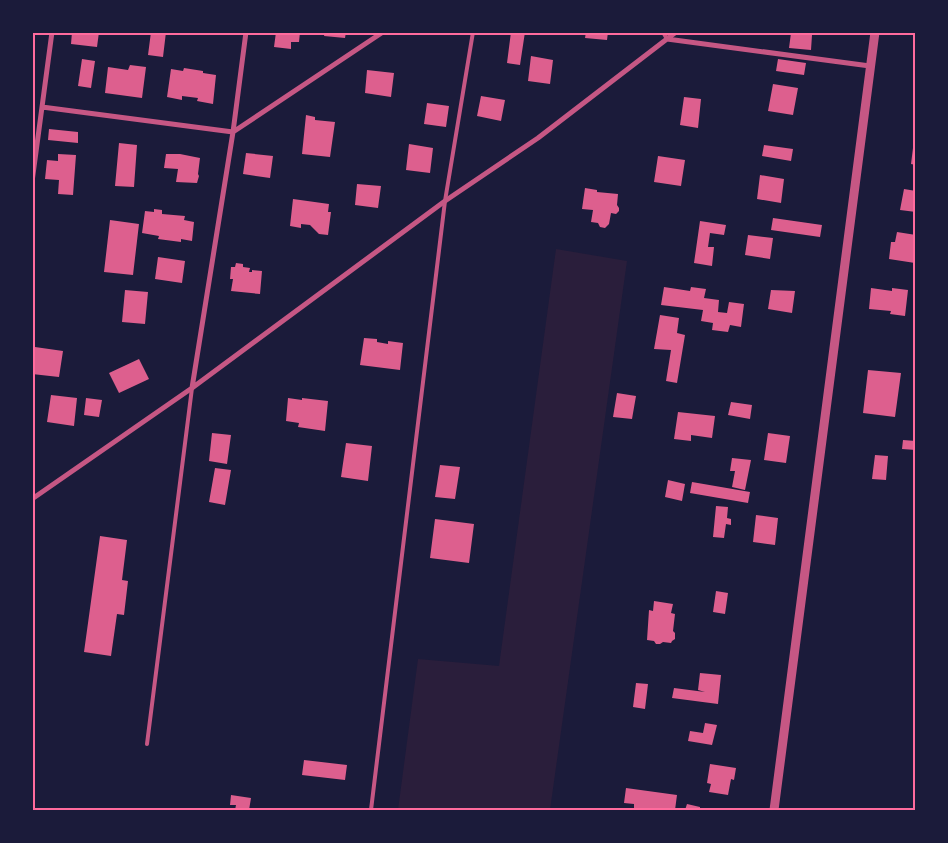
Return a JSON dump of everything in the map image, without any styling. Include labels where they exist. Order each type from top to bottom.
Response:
[{"type":"street","points":[[32,182],[52,32]]},
{"type":"street","points":[[192,388],[233,132],[246,32]]},
{"type":"street","points":[[42,107],[233,132],[383,32]]},
{"type":"street","points":[[32,499],[192,388],[445,201],[538,138],[676,32]]},
{"type":"street","points":[[774,810],[875,32]]},
{"type":"street","points":[[666,39],[870,66]]},
{"type":"lane","points":[[371,810],[445,201],[473,32]]},
{"type":"lane","points":[[663,32],[666,39]]},
{"type":"lane","points":[[147,744],[192,388]]},
{"type":"shaded area","points":[[556,249],[627,261],[550,810],[398,810],[418,659],[499,666]]},
{"type":"building","points":[[72,32],[99,32],[97,47],[71,44]]},
{"type":"building","points":[[151,32],[166,32],[163,57],[148,55]]},
{"type":"building","points":[[276,32],[300,32],[299,42],[291,42],[291,49],[274,47]]},
{"type":"building","points":[[325,32],[346,32],[345,38],[324,36]]},
{"type":"building","points":[[511,32],[525,32],[520,65],[507,63]]},
{"type":"building","points":[[586,32],[608,32],[607,40],[585,38]]},
{"type":"building","points":[[791,33],[812,35],[811,50],[789,48]]},
{"type":"building","points":[[531,56],[553,60],[550,84],[528,81]]},
{"type":"building","points":[[82,59],[95,61],[91,88],[78,86]]},
{"type":"building","points":[[778,59],[806,63],[804,75],[776,71]]},
{"type":"building","points":[[130,65],[146,67],[142,98],[105,93],[108,67],[128,70]]},
{"type":"building","points":[[184,68],[216,75],[213,104],[197,101],[198,98],[182,96],[182,100],[167,97],[171,69],[183,71]]},
{"type":"building","points":[[367,70],[394,73],[391,97],[365,93]]},
{"type":"building","points":[[773,84],[798,88],[793,115],[768,111]]},
{"type":"building","points":[[481,96],[505,100],[501,121],[477,116]]},
{"type":"building","points":[[684,97],[701,99],[698,128],[680,125]]},
{"type":"building","points":[[427,103],[449,106],[446,127],[424,124]]},
{"type":"building","points":[[306,115],[315,117],[315,120],[335,122],[330,157],[302,154]]},
{"type":"building","points":[[49,129],[78,132],[78,143],[48,140]]},
{"type":"building","points":[[914,140],[916,140],[916,165],[911,164]]},
{"type":"building","points":[[119,143],[137,145],[134,187],[115,186]]},
{"type":"building","points":[[409,144],[433,148],[430,173],[406,170]]},
{"type":"building","points":[[764,145],[793,149],[791,161],[762,156]]},
{"type":"building","points":[[246,153],[273,156],[270,178],[243,174]]},
{"type":"building","points":[[58,154],[76,155],[73,195],[58,194],[59,180],[45,179],[47,160],[58,161]]},
{"type":"building","points":[[166,154],[180,154],[200,158],[197,183],[176,182],[178,169],[164,168]]},
{"type":"building","points":[[658,156],[685,160],[681,186],[654,182]]},
{"type":"building","points":[[760,175],[784,179],[781,203],[757,199]]},
{"type":"building","points":[[357,184],[381,186],[378,208],[355,205]]},
{"type":"building","points":[[585,188],[597,190],[597,192],[618,194],[617,205],[619,211],[616,214],[611,213],[609,224],[605,228],[600,227],[598,223],[591,222],[593,210],[582,209]]},
{"type":"building","points":[[904,189],[916,191],[916,212],[900,210]]},
{"type":"building","points":[[293,199],[329,204],[328,212],[331,212],[328,235],[319,234],[310,225],[301,224],[301,228],[290,226]]},
{"type":"building","points":[[154,209],[162,210],[162,214],[185,216],[184,220],[194,222],[192,241],[181,239],[181,242],[158,239],[159,236],[142,233],[145,211],[154,212]]},
{"type":"building","points":[[773,218],[822,225],[820,237],[771,230]]},
{"type":"building","points":[[110,220],[139,224],[133,275],[104,272]]},
{"type":"building","points":[[700,221],[726,225],[724,235],[710,233],[708,247],[714,247],[712,266],[694,263]]},
{"type":"building","points":[[897,232],[916,235],[915,263],[889,259],[891,242],[895,242]]},
{"type":"building","points":[[748,235],[773,238],[770,259],[745,255]]},
{"type":"building","points":[[158,257],[185,261],[182,283],[155,279]]},
{"type":"building","points":[[236,263],[250,268],[249,272],[252,272],[252,270],[262,271],[260,294],[231,291],[233,279],[230,279],[231,267],[235,267]]},
{"type":"building","points":[[664,287],[690,291],[691,287],[706,289],[704,298],[719,300],[718,312],[727,313],[729,302],[744,304],[741,327],[730,325],[728,332],[712,330],[713,323],[701,321],[703,310],[661,305]]},
{"type":"building","points":[[871,288],[892,291],[892,288],[908,290],[905,316],[890,314],[891,311],[869,309]]},
{"type":"building","points":[[125,290],[148,292],[145,324],[122,322]]},
{"type":"building","points":[[771,290],[795,291],[792,313],[768,309]]},
{"type":"building","points":[[660,315],[679,318],[677,333],[685,335],[677,383],[666,381],[671,350],[654,349]]},
{"type":"building","points":[[364,338],[377,339],[377,342],[388,344],[388,341],[403,343],[400,370],[360,365]]},
{"type":"building","points":[[35,347],[63,351],[59,377],[32,374]]},
{"type":"building","points":[[139,359],[149,379],[119,393],[109,373]]},
{"type":"building","points":[[868,370],[901,373],[895,417],[863,413]]},
{"type":"building","points":[[617,393],[636,396],[632,419],[613,417]]},
{"type":"building","points":[[51,395],[77,398],[74,426],[47,422]]},
{"type":"building","points":[[86,398],[102,400],[99,417],[84,415]]},
{"type":"building","points":[[288,398],[328,401],[325,431],[298,427],[299,423],[286,421]]},
{"type":"building","points":[[731,402],[752,405],[750,419],[728,415]]},
{"type":"building","points":[[678,412],[715,416],[712,438],[691,435],[691,441],[674,439]]},
{"type":"building","points":[[212,433],[231,435],[227,464],[209,461]]},
{"type":"building","points":[[768,433],[790,436],[786,463],[764,460]]},
{"type":"building","points":[[903,440],[916,441],[916,450],[902,449]]},
{"type":"building","points":[[346,443],[372,446],[368,481],[341,477]]},
{"type":"building","points":[[875,455],[888,456],[886,480],[872,479]]},
{"type":"building","points":[[732,458],[751,460],[745,490],[732,487],[735,471],[730,471]]},
{"type":"building","points":[[440,465],[460,467],[455,499],[435,497]]},
{"type":"building","points":[[215,468],[231,470],[225,505],[209,502]]},
{"type":"building","points":[[668,480],[685,484],[682,501],[665,497]]},
{"type":"building","points":[[692,482],[750,492],[748,503],[690,493]]},
{"type":"building","points":[[716,506],[728,507],[727,518],[731,519],[731,525],[726,524],[724,538],[713,537]]},
{"type":"building","points":[[756,515],[778,518],[775,545],[753,542]]},
{"type":"building","points":[[435,519],[474,524],[469,563],[430,558]]},
{"type":"building","points":[[100,536],[127,540],[122,580],[128,581],[124,615],[117,614],[111,656],[84,652]]},
{"type":"building","points":[[716,591],[728,593],[725,614],[713,612]]},
{"type":"building","points":[[654,601],[673,604],[671,613],[675,614],[673,631],[675,639],[671,643],[663,642],[656,644],[654,641],[647,640],[649,610],[653,611]]},
{"type":"building","points":[[700,673],[721,675],[718,704],[672,698],[674,688],[705,692],[698,690]]},
{"type":"building","points":[[636,683],[648,684],[645,709],[633,707]]},
{"type":"building","points":[[705,723],[717,725],[712,745],[688,741],[690,731],[703,733]]},
{"type":"building","points":[[304,760],[347,765],[345,780],[302,775]]},
{"type":"building","points":[[710,764],[736,768],[734,780],[731,779],[728,795],[709,792],[711,784],[707,783]]},
{"type":"building","points":[[626,788],[677,795],[675,810],[634,808],[634,804],[624,803]]},
{"type":"building","points":[[231,795],[251,798],[249,810],[235,810],[236,805],[230,805]]},
{"type":"building","points":[[687,804],[700,807],[700,810],[685,810]]}]
